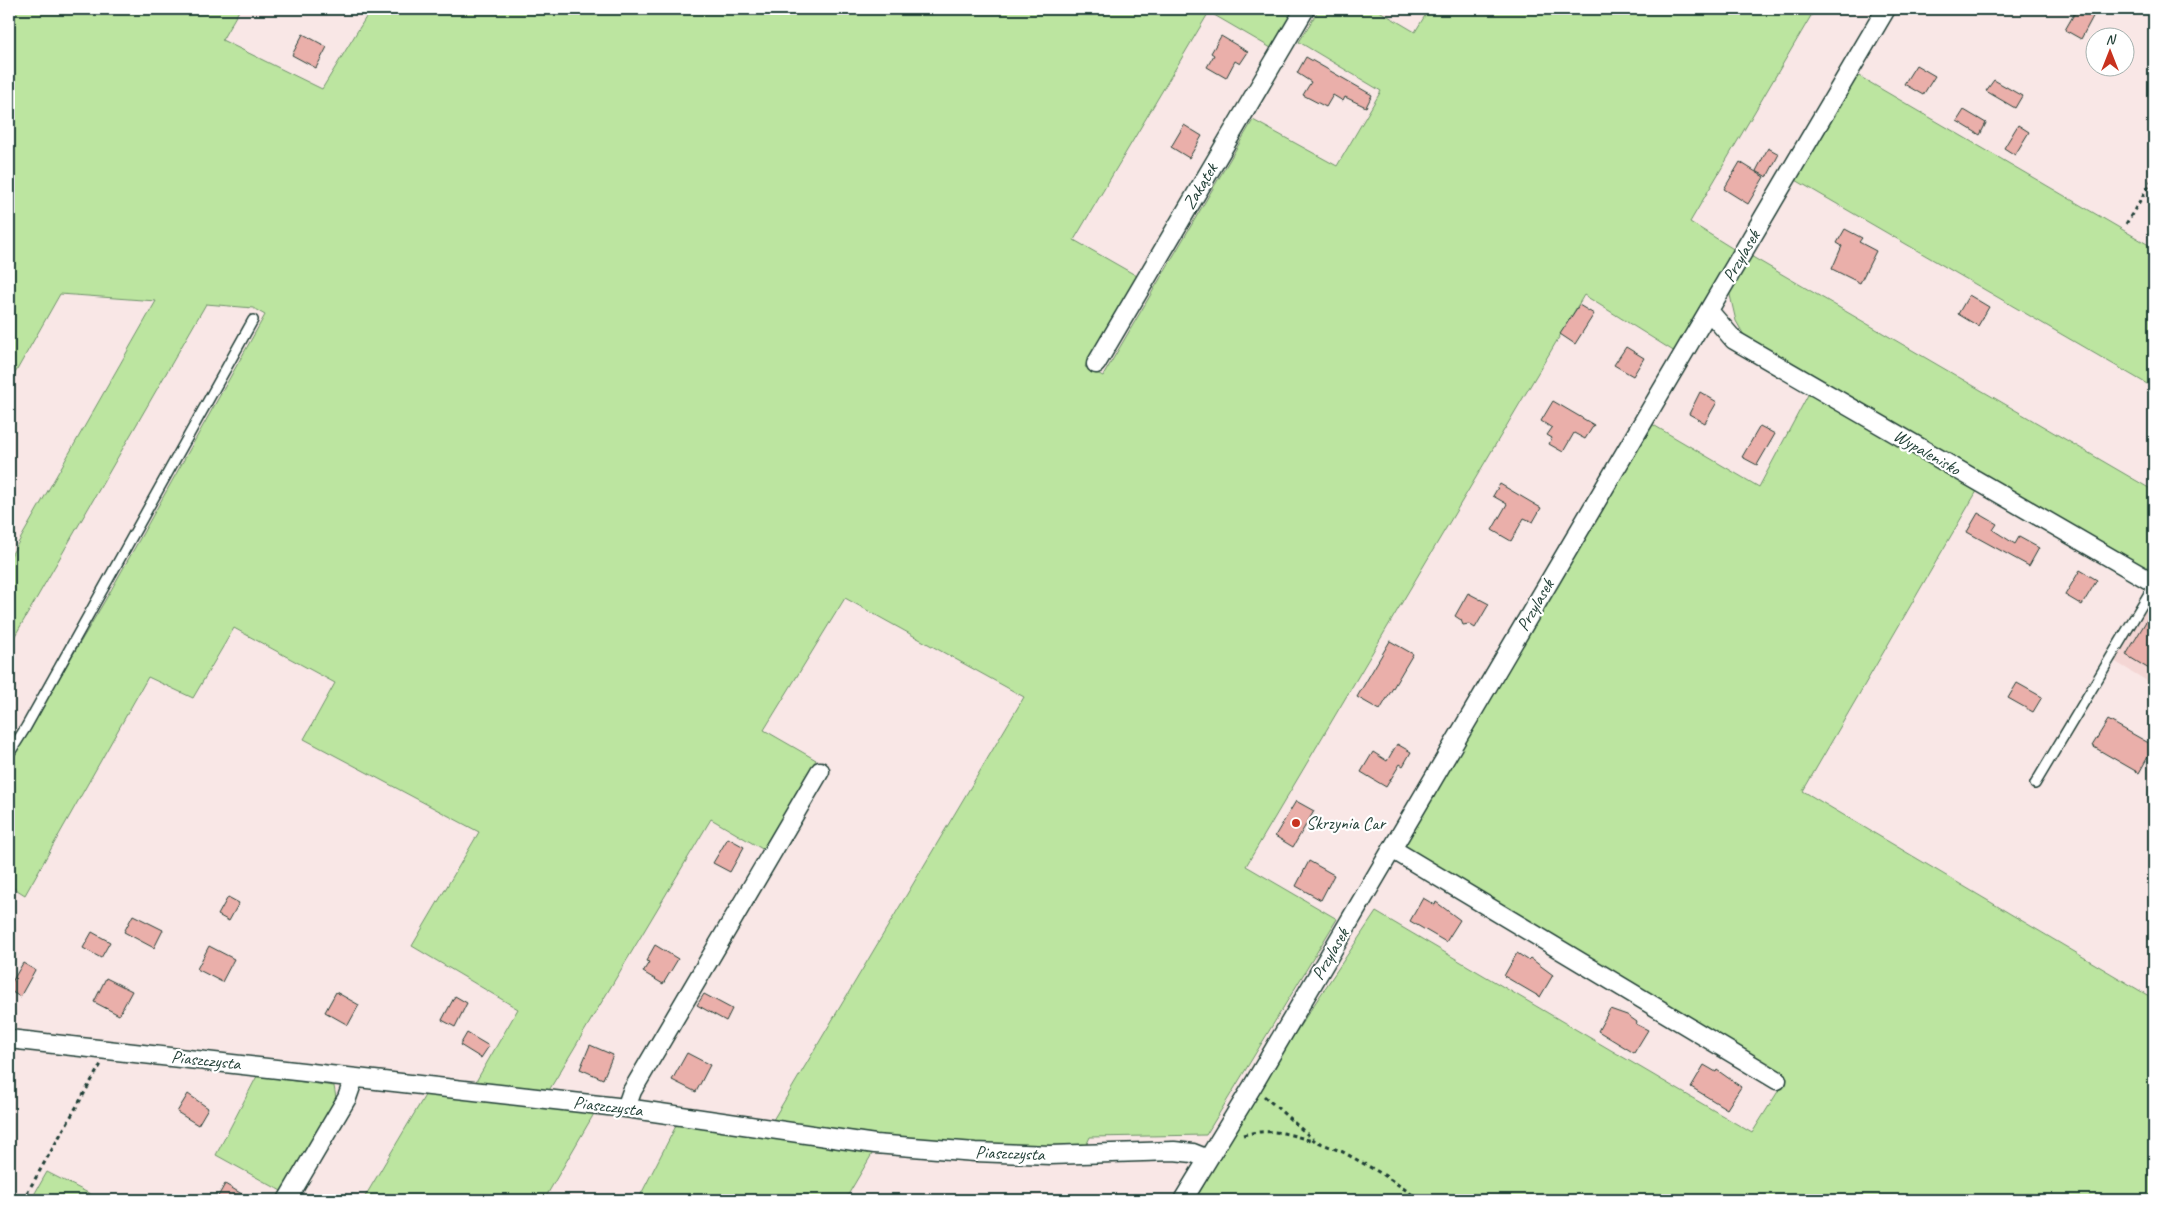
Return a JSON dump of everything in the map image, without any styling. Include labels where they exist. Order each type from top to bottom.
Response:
[{"type":"street","name":"Zakątek","points":[[1096,364],[1305,9]]},
{"type":"street","name":"Przylasek","points":[[1183,1200],[1252,1087],[1886,9]]},
{"type":"street","name":"Wypalenisko","points":[[1709,311],[1734,340],[2154,584]]},
{"type":"street","points":[[626,1108],[632,1090],[820,771]]},
{"type":"street","points":[[1392,849],[1777,1080]]},
{"type":"street","name":"Piaszczysta","points":[[9,1039],[255,1065],[354,1078],[626,1108],[874,1144],[975,1152],[1050,1155],[1174,1151],[1193,1153],[1208,1159]]},
{"type":"street","points":[[287,1200],[347,1098],[354,1078]]},
{"type":"lane","points":[[9,754],[26,727],[253,320]]},
{"type":"lane","points":[[2035,784],[2154,584]]},
{"type":"path","points":[[2126,224],[2154,177]]},
{"type":"path","points":[[23,1200],[99,1069],[106,1050]]},
{"type":"path","points":[[1252,1087],[1315,1141]]},
{"type":"path","points":[[1219,1140],[1258,1131],[1276,1131],[1315,1141],[1351,1157],[1420,1200]]},
{"type":"shaded area","points":[[2151,601],[2154,603],[2154,685],[2114,661]]},
{"type":"green space","points":[[16,9],[240,9],[222,40],[322,89],[371,9],[1295,9],[1271,48],[1209,12],[1074,240],[1137,276],[1085,367],[1103,376],[1253,120],[1337,166],[1381,91],[1299,42],[1319,9],[1376,9],[1415,32],[1429,9],[1815,9],[1690,222],[1735,250],[1675,352],[1584,295],[1246,866],[1337,919],[1206,1135],[1090,1137],[1084,1150],[924,1141],[773,1120],[1024,697],[845,598],[764,730],[816,760],[764,850],[711,819],[548,1092],[474,1085],[518,1009],[412,946],[479,832],[304,739],[335,683],[234,628],[193,698],[148,677],[25,895],[9,885],[9,763],[110,592],[265,315],[253,308],[206,304],[9,646],[9,559],[156,301],[60,294],[9,384],[9,21]]},
{"type":"green space","points":[[1857,75],[2154,248],[2154,388],[1794,179]]},
{"type":"green space","points":[[1749,255],[2154,491],[2154,576],[1745,337],[1736,321],[1729,291]]},
{"type":"green space","points":[[1809,393],[1977,491],[1803,791],[2154,999],[2154,1200],[1195,1200],[1265,1078],[1376,912],[1752,1133],[1787,1077],[1400,846],[1650,423],[1759,487]]},
{"type":"green space","points":[[257,1076],[334,1086],[336,1098],[283,1192],[216,1155]]},
{"type":"green space","points":[[427,1092],[595,1112],[544,1200],[363,1200]]},
{"type":"green space","points":[[678,1122],[875,1149],[845,1200],[638,1200]]},
{"type":"green space","points":[[47,1172],[102,1200],[31,1200]]},
{"type":"building","points":[[2077,9],[2097,9],[2081,39],[2065,30]]},
{"type":"building","points":[[303,34],[327,47],[316,68],[292,55]]},
{"type":"building","points":[[1221,36],[1248,52],[1240,64],[1235,61],[1226,78],[1207,67],[1214,55],[1211,53]]},
{"type":"building","points":[[1306,57],[1372,95],[1366,107],[1345,97],[1343,101],[1333,95],[1326,107],[1303,95],[1311,82],[1297,73]]},
{"type":"building","points":[[1916,65],[1935,76],[1923,95],[1904,84]]},
{"type":"building","points":[[1994,80],[2022,96],[2015,108],[1986,91]]},
{"type":"building","points":[[1964,110],[1986,123],[1980,135],[1957,121]]},
{"type":"building","points":[[1184,125],[1202,136],[1189,158],[1171,147]]},
{"type":"building","points":[[2018,125],[2029,132],[2015,155],[2004,148]]},
{"type":"building","points":[[1768,148],[1779,154],[1767,177],[1756,171]]},
{"type":"building","points":[[1740,162],[1764,177],[1748,204],[1724,189]]},
{"type":"building","points":[[1845,229],[1862,238],[1859,242],[1876,251],[1860,283],[1832,269],[1842,246],[1837,243]]},
{"type":"building","points":[[1969,295],[1989,307],[1978,326],[1958,314]]},
{"type":"building","points":[[1579,305],[1594,314],[1575,344],[1560,334]]},
{"type":"building","points":[[1626,347],[1644,358],[1633,376],[1614,365]]},
{"type":"building","points":[[1700,392],[1717,402],[1705,423],[1689,414]]},
{"type":"building","points":[[1553,401],[1594,425],[1585,439],[1574,433],[1563,452],[1549,444],[1552,438],[1547,435],[1552,428],[1541,421]]},
{"type":"building","points":[[1760,426],[1775,434],[1757,465],[1742,457]]},
{"type":"building","points":[[1500,484],[1541,508],[1533,522],[1524,518],[1511,541],[1492,530],[1507,504],[1493,496]]},
{"type":"building","points":[[1978,513],[1997,524],[1993,530],[2015,544],[2019,537],[2039,548],[2029,566],[1967,532]]},
{"type":"building","points":[[2080,570],[2097,580],[2082,605],[2065,595]]},
{"type":"building","points":[[1468,593],[1489,604],[1475,628],[1469,624],[1463,625],[1461,620],[1455,616]]},
{"type":"building","points":[[2154,608],[2154,672],[2126,655]]},
{"type":"building","points":[[1390,641],[1413,654],[1380,710],[1357,697]]},
{"type":"building","points":[[2017,683],[2042,697],[2033,712],[2008,698]]},
{"type":"building","points":[[2108,720],[2154,746],[2139,773],[2092,746]]},
{"type":"building","points":[[1397,744],[1411,752],[1403,766],[1400,764],[1386,787],[1361,772],[1373,752],[1387,761]]},
{"type":"building","points":[[1296,801],[1314,811],[1293,847],[1275,836]]},
{"type":"building","points":[[728,838],[744,847],[730,872],[713,863]]},
{"type":"building","points":[[1309,861],[1334,875],[1321,900],[1296,886]]},
{"type":"building","points":[[228,897],[239,903],[229,921],[218,915]]},
{"type":"building","points":[[1423,898],[1435,905],[1436,902],[1460,920],[1446,942],[1410,921]]},
{"type":"building","points":[[133,915],[163,930],[154,948],[124,932]]},
{"type":"building","points":[[92,932],[110,942],[101,958],[83,948]]},
{"type":"building","points":[[655,945],[678,959],[663,984],[643,972],[649,962],[646,961]]},
{"type":"building","points":[[209,946],[234,959],[222,982],[197,969]]},
{"type":"building","points":[[1517,953],[1528,960],[1530,958],[1553,975],[1540,997],[1504,976]]},
{"type":"building","points":[[23,963],[35,970],[20,997],[9,990],[9,987]]},
{"type":"building","points":[[106,978],[132,991],[119,1015],[94,1002]]},
{"type":"building","points":[[336,992],[359,1005],[348,1025],[325,1012]]},
{"type":"building","points":[[704,994],[732,1009],[726,1021],[697,1005]]},
{"type":"building","points":[[455,996],[467,1003],[455,1027],[442,1020]]},
{"type":"building","points":[[1610,1009],[1627,1015],[1637,1022],[1636,1024],[1648,1030],[1634,1053],[1598,1031]]},
{"type":"building","points":[[467,1033],[489,1046],[481,1058],[460,1045]]},
{"type":"building","points":[[590,1045],[613,1055],[603,1079],[580,1069]]},
{"type":"building","points":[[687,1053],[710,1065],[696,1092],[672,1080]]},
{"type":"building","points":[[1704,1065],[1716,1072],[1717,1070],[1741,1087],[1727,1109],[1691,1087]]},
{"type":"building","points":[[188,1094],[208,1108],[198,1125],[177,1112]]},
{"type":"building","points":[[225,1184],[252,1200],[216,1200]]},
{"type":"place","name":"Skrzynia Car","points":[[1296,823]]}]
